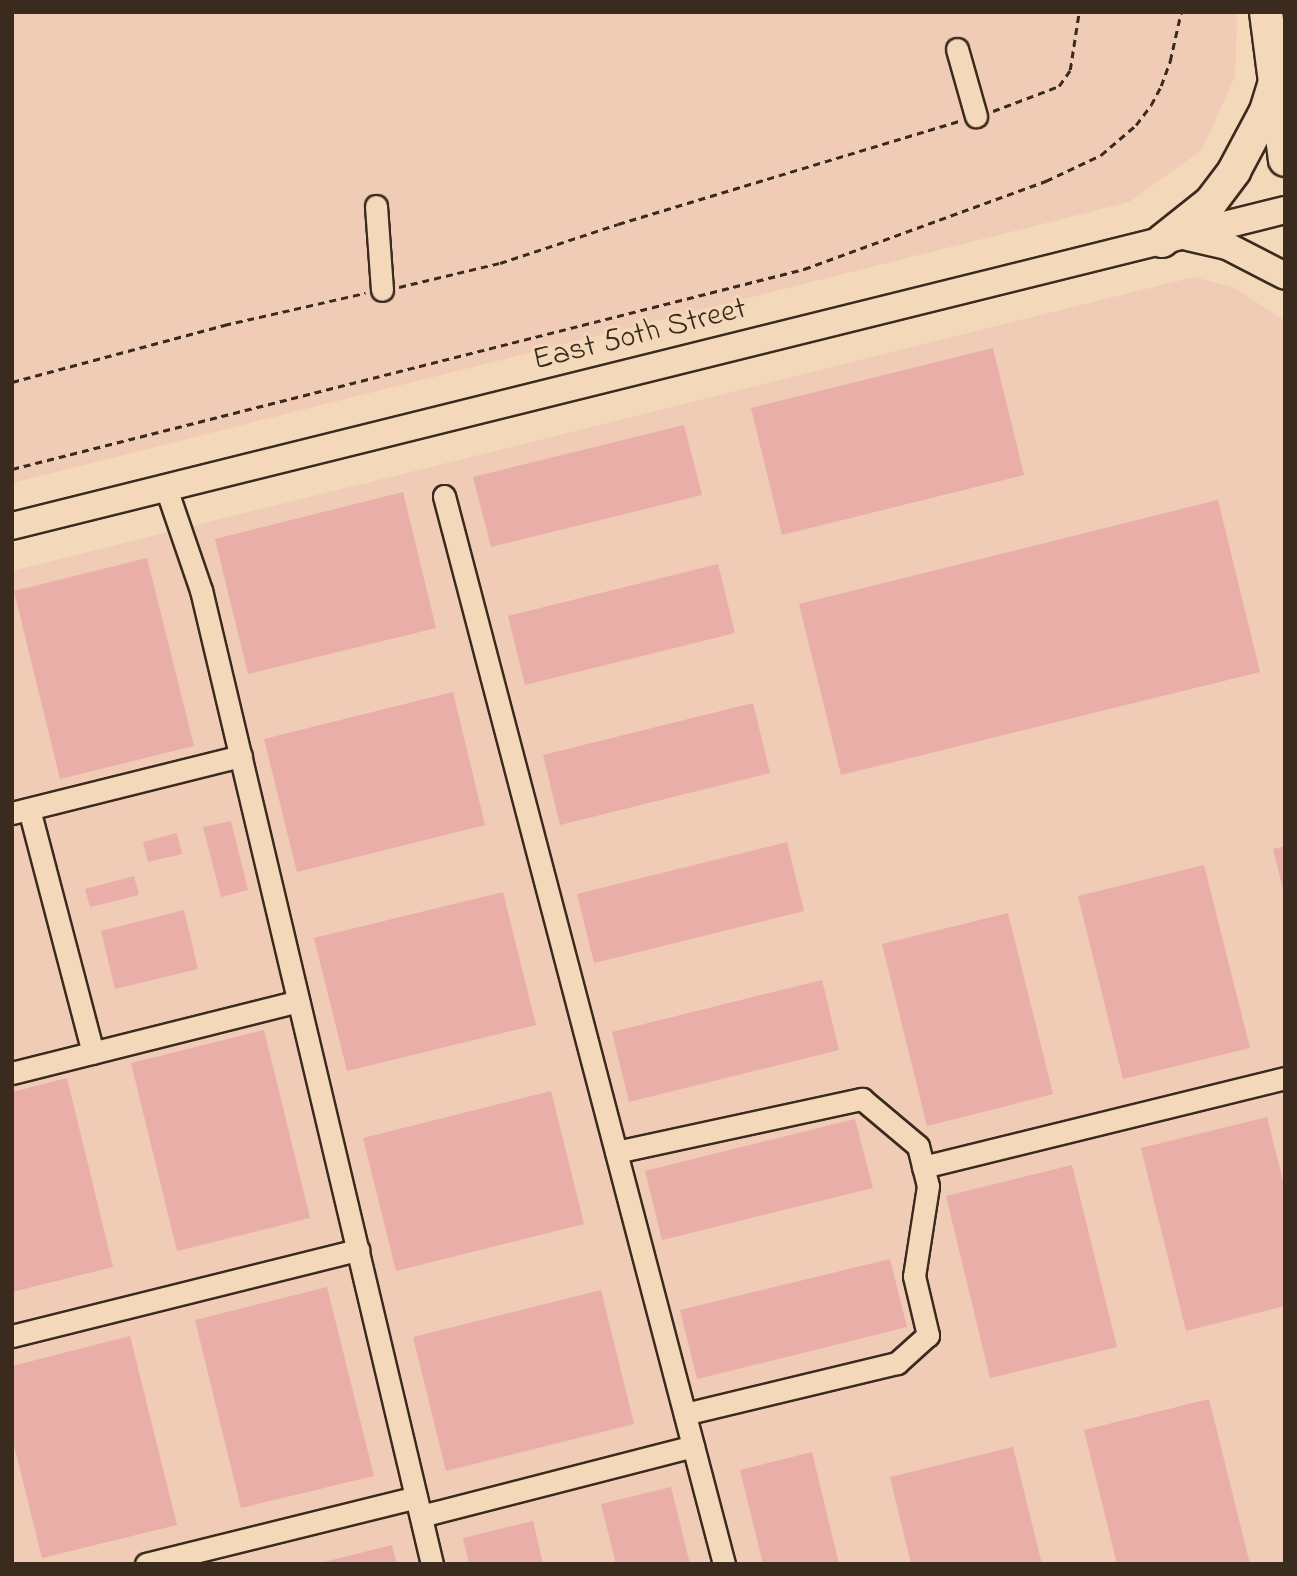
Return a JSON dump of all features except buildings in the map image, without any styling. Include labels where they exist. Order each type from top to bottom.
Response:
[{"type":"highway","points":[[1266,12],[1285,160]]},
{"type":"highway","points":[[1172,238],[1211,202],[1234,171],[1266,111],[1275,82]]},
{"type":"main road","name":"East 50th Street","points":[[12,526],[1285,210]]},
{"type":"main road","points":[[1172,238],[1227,246],[1285,276]]},
{"type":"lane","points":[[957,49],[976,116]]},
{"type":"lane","points":[[376,206],[382,290]]},
{"type":"lane","points":[[166,488],[201,590],[432,1564]]},
{"type":"lane","points":[[444,496],[724,1564]]},
{"type":"lane","points":[[93,1053],[21,811],[241,756]]},
{"type":"lane","points":[[12,1073],[299,1001]]},
{"type":"lane","points":[[923,1167],[1285,1078]]},
{"type":"lane","points":[[616,1152],[862,1099],[918,1146],[928,1186],[914,1276],[928,1335],[897,1363],[685,1414]]},
{"type":"lane","points":[[12,1336],[358,1250]]},
{"type":"lane","points":[[146,1564],[693,1446]]},
{"type":"path","points":[[12,382],[298,307],[500,263],[618,224],[976,116],[1059,86],[1070,70],[1079,12]]},
{"type":"path","points":[[12,469],[804,268],[1046,181],[1101,155],[1136,125],[1161,86],[1170,61],[1181,12]]},
{"type":"shaded area","points":[[12,12],[1235,12],[1237,22],[1235,76],[1202,150],[1129,202],[12,483]]},
{"type":"shaded area","points":[[1194,277],[1233,287],[1285,321],[1285,1564],[12,1564],[12,571]]}]
